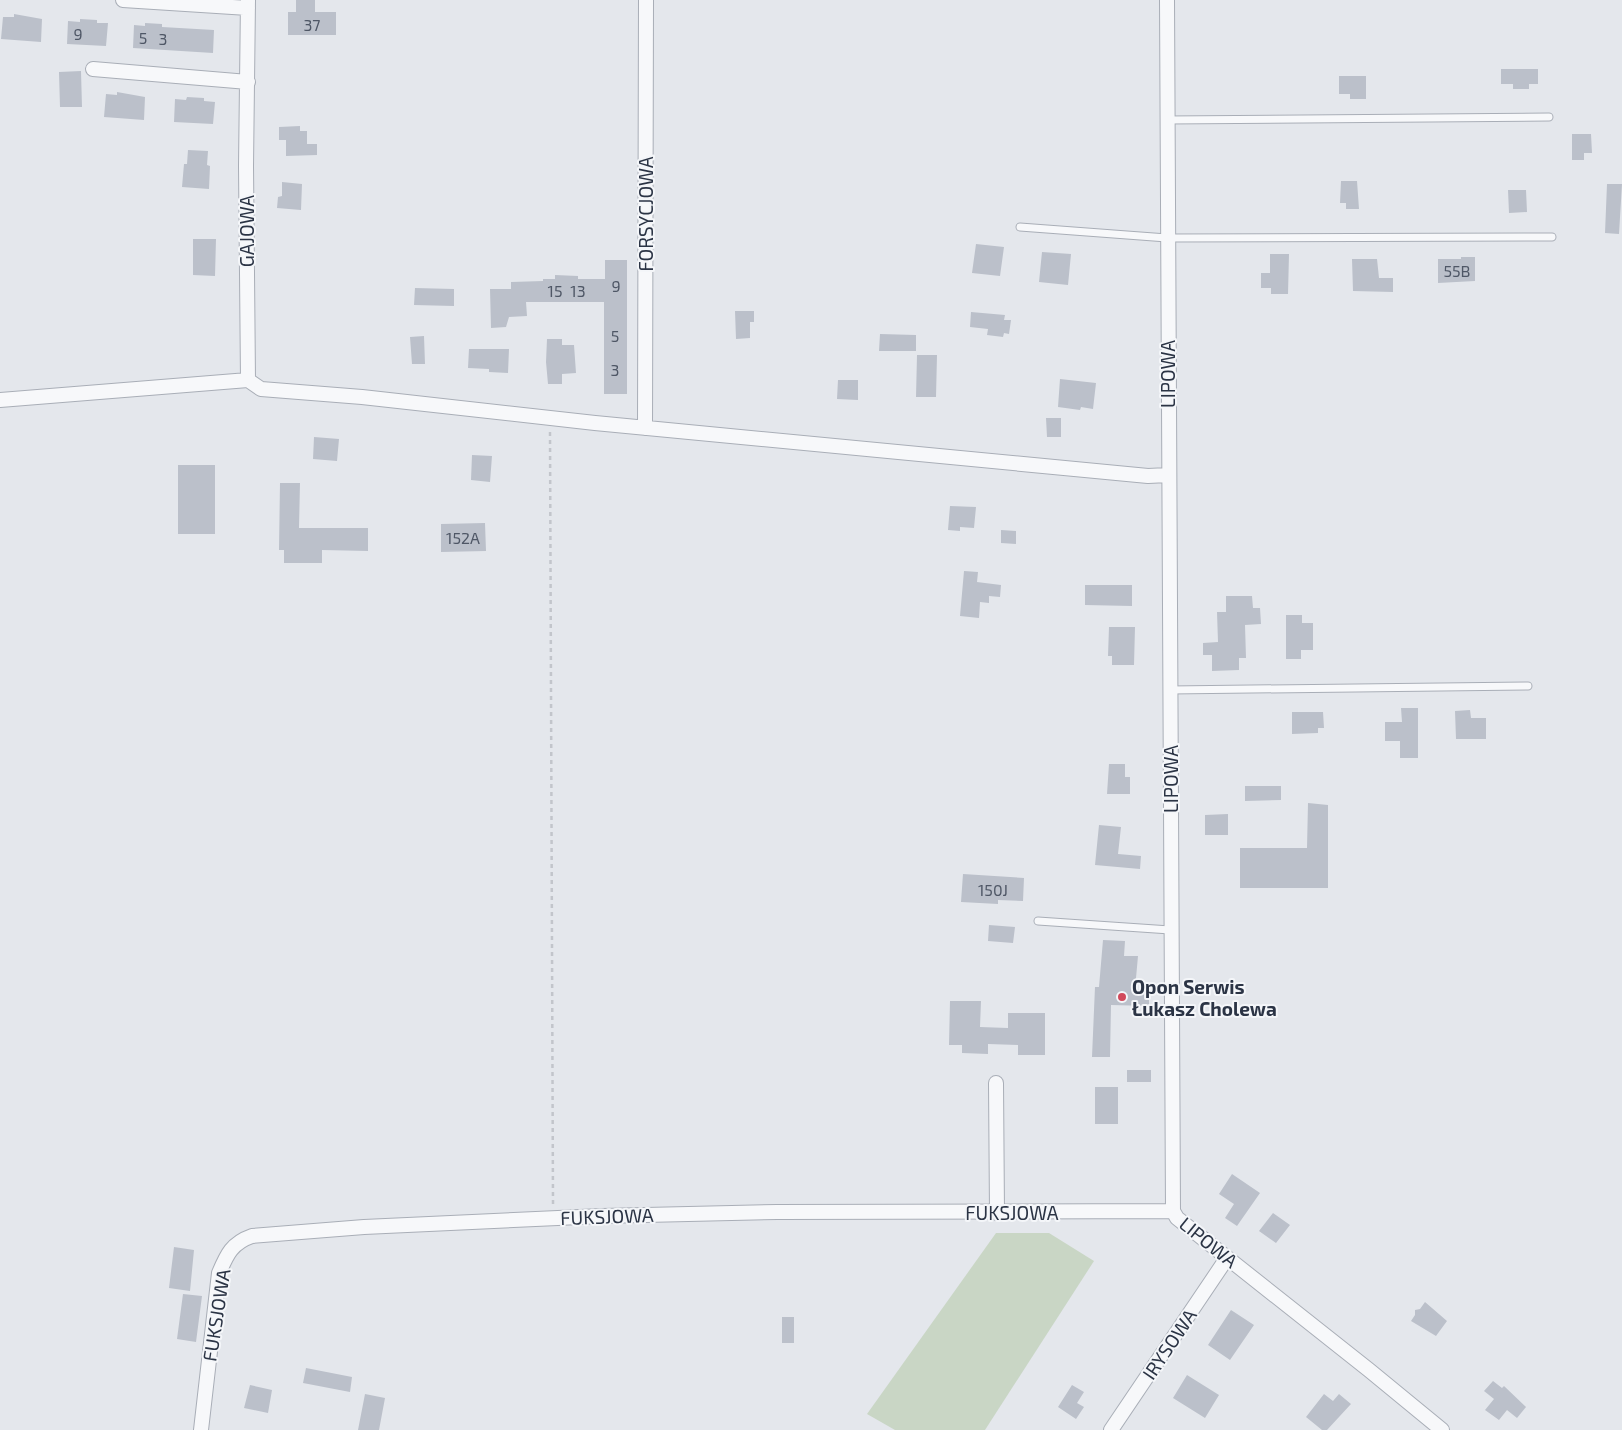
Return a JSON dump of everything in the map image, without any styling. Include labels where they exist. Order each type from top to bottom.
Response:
[{"type":"street","points":[[123,0],[248,4]]},
{"type":"street","name":"FORSYCJOWA","points":[[644,428],[646,0]]},
{"type":"street","name":"LIPOWA","points":[[1167,0],[1170,930],[1173,1211],[1177,1218],[1442,1430]]},
{"type":"street","name":"GAJOWA","points":[[248,4],[248,380]]},
{"type":"street","points":[[94,69],[248,82]]},
{"type":"street","points":[[0,400],[248,380],[260,389],[362,397],[644,428],[1148,476],[1168,475]]},
{"type":"street","points":[[996,1083],[997,1213]]},
{"type":"street","name":"FUKSJOWA","points":[[201,1430],[219,1273],[228,1251],[238,1241],[252,1236],[279,1232],[553,1218],[777,1212],[997,1213],[1173,1211]]},
{"type":"street","name":"IRYSOWA","points":[[1111,1430],[1227,1258]]},
{"type":"lane","points":[[1167,120],[1548,117]]},
{"type":"lane","points":[[1020,227],[1168,238],[1552,237]]},
{"type":"lane","points":[[1169,690],[1528,686]]},
{"type":"lane","points":[[1038,921],[1170,930]]},
{"type":"path","points":[[550,418],[553,1218]]},
{"type":"green space","points":[[996,1233],[1049,1233],[1094,1261],[985,1430],[895,1430],[867,1414]]},
{"type":"building","points":[[296,0],[315,0],[315,12],[336,12],[336,35],[288,35],[288,12],[296,12]]},
{"type":"building","points":[[14,14],[42,19],[41,42],[1,39],[3,17],[14,17]]},
{"type":"building","points":[[80,19],[97,20],[97,23],[108,23],[106,46],[67,44],[68,21],[80,22]]},
{"type":"building","points":[[145,23],[162,24],[162,27],[214,30],[213,53],[133,48],[134,25],[145,26]]},
{"type":"building","points":[[1501,69],[1538,69],[1538,84],[1529,84],[1529,89],[1513,89],[1513,84],[1501,84]]},
{"type":"building","points":[[81,71],[82,107],[60,107],[59,72]]},
{"type":"building","points":[[1339,76],[1366,76],[1366,99],[1350,99],[1350,94],[1339,94]]},
{"type":"building","points":[[117,92],[145,97],[144,120],[104,117],[106,94],[117,95]]},
{"type":"building","points":[[187,97],[204,98],[204,101],[215,102],[213,124],[174,122],[175,99],[186,100]]},
{"type":"building","points":[[300,126],[300,131],[307,131],[307,144],[317,144],[317,155],[286,156],[286,140],[279,140],[279,127]]},
{"type":"building","points":[[1572,134],[1591,134],[1592,153],[1584,153],[1584,160],[1572,160]]},
{"type":"building","points":[[188,150],[208,151],[207,165],[210,166],[209,189],[182,187],[184,164],[187,164]]},
{"type":"building","points":[[1341,181],[1357,181],[1359,209],[1346,209],[1346,203],[1340,203]]},
{"type":"building","points":[[282,182],[302,184],[301,210],[277,208],[278,197],[282,196]]},
{"type":"building","points":[[1607,184],[1622,184],[1619,234],[1605,233]]},
{"type":"building","points":[[1508,190],[1526,190],[1527,212],[1509,213]]},
{"type":"building","points":[[193,239],[216,239],[215,276],[193,275]]},
{"type":"building","points":[[976,244],[1004,247],[1000,276],[972,273]]},
{"type":"building","points":[[1042,252],[1071,254],[1068,285],[1039,282]]},
{"type":"building","points":[[1270,254],[1289,254],[1288,294],[1271,294],[1271,288],[1261,288],[1261,273],[1270,273]]},
{"type":"building","points":[[1461,257],[1475,257],[1475,281],[1438,283],[1438,259],[1461,259]]},
{"type":"building","points":[[1352,259],[1377,259],[1379,278],[1393,278],[1393,292],[1353,291]]},
{"type":"building","points":[[605,260],[627,260],[627,394],[604,394],[604,302],[526,302],[527,316],[509,317],[506,327],[491,328],[490,289],[511,289],[511,282],[543,281],[543,279],[555,279],[555,275],[578,276],[578,279],[605,279]]},
{"type":"building","points":[[415,288],[454,289],[454,306],[414,305]]},
{"type":"building","points":[[735,311],[754,311],[754,322],[750,322],[750,338],[736,339]]},
{"type":"building","points":[[971,312],[1005,315],[1004,320],[1011,320],[1009,334],[1004,333],[1003,337],[987,335],[988,329],[970,327]]},
{"type":"building","points":[[880,334],[916,335],[916,351],[879,351]]},
{"type":"building","points":[[424,336],[425,364],[412,364],[410,337]]},
{"type":"building","points":[[547,339],[562,339],[562,345],[574,345],[576,373],[562,374],[562,384],[548,384],[546,362]]},
{"type":"building","points":[[469,349],[509,349],[508,373],[489,372],[489,369],[468,368]]},
{"type":"building","points":[[917,355],[937,355],[936,397],[916,397]]},
{"type":"building","points":[[1060,379],[1096,383],[1093,409],[1081,407],[1080,410],[1058,407]]},
{"type":"building","points":[[838,380],[858,380],[858,400],[837,399]]},
{"type":"building","points":[[1046,418],[1061,418],[1061,437],[1047,437]]},
{"type":"building","points":[[314,437],[339,439],[337,461],[313,459]]},
{"type":"building","points":[[472,455],[492,456],[490,482],[471,480]]},
{"type":"building","points":[[178,465],[215,465],[215,534],[178,534]]},
{"type":"building","points":[[280,483],[300,483],[299,528],[368,528],[368,551],[322,550],[322,563],[284,563],[284,550],[279,550]]},
{"type":"building","points":[[950,506],[976,507],[974,528],[960,527],[960,531],[948,530]]},
{"type":"building","points":[[485,523],[486,551],[441,552],[441,524]]},
{"type":"building","points":[[1001,530],[1016,531],[1016,544],[1001,543]]},
{"type":"building","points":[[964,571],[978,572],[977,582],[1001,585],[1000,597],[989,596],[989,603],[980,602],[979,618],[960,616]]},
{"type":"building","points":[[1085,585],[1132,585],[1132,606],[1085,605]]},
{"type":"building","points":[[1226,596],[1252,596],[1253,608],[1260,608],[1261,624],[1245,625],[1246,658],[1239,658],[1239,670],[1212,671],[1212,655],[1203,655],[1203,643],[1218,642],[1217,612],[1226,612]]},
{"type":"building","points":[[1286,615],[1302,615],[1302,623],[1313,623],[1313,650],[1301,650],[1301,659],[1286,659]]},
{"type":"building","points":[[1109,627],[1135,627],[1134,665],[1112,665],[1112,656],[1108,656]]},
{"type":"building","points":[[1401,708],[1418,708],[1418,758],[1400,758],[1400,741],[1385,741],[1385,722],[1402,722]]},
{"type":"building","points":[[1470,710],[1471,718],[1486,718],[1486,739],[1456,739],[1455,711]]},
{"type":"building","points":[[1292,712],[1323,712],[1324,728],[1318,728],[1318,733],[1292,734]]},
{"type":"building","points":[[1109,764],[1125,764],[1125,777],[1130,777],[1130,794],[1107,794]]},
{"type":"building","points":[[1245,786],[1281,786],[1281,800],[1245,801]]},
{"type":"building","points":[[1308,803],[1328,805],[1328,888],[1240,888],[1240,848],[1307,848]]},
{"type":"building","points":[[1228,814],[1228,835],[1205,835],[1205,815]]},
{"type":"building","points":[[1099,825],[1121,827],[1118,854],[1141,856],[1140,869],[1095,865]]},
{"type":"building","points":[[963,874],[1024,878],[1023,901],[998,900],[998,904],[961,902]]},
{"type":"building","points":[[989,925],[1015,927],[1013,943],[988,941]]},
{"type":"building","points":[[1103,940],[1125,941],[1124,956],[1138,956],[1135,989],[1149,990],[1149,1006],[1111,1005],[1110,1057],[1092,1057],[1095,987],[1099,987]]},
{"type":"building","points":[[950,1001],[981,1001],[980,1027],[1008,1028],[1008,1013],[1045,1013],[1045,1055],[1018,1055],[1018,1045],[988,1044],[988,1054],[962,1053],[962,1045],[949,1045]]},
{"type":"building","points":[[1127,1070],[1151,1070],[1151,1082],[1127,1082]]},
{"type":"building","points":[[1095,1087],[1118,1087],[1118,1124],[1095,1124]]},
{"type":"building","points":[[1232,1174],[1260,1193],[1237,1226],[1225,1218],[1234,1204],[1219,1194]]},
{"type":"building","points":[[1273,1213],[1290,1225],[1276,1243],[1259,1231]]},
{"type":"building","points":[[174,1247],[194,1250],[190,1291],[169,1288]]},
{"type":"building","points":[[183,1294],[202,1296],[196,1342],[177,1339]]},
{"type":"building","points":[[1425,1302],[1447,1321],[1436,1336],[1411,1321],[1415,1315],[1415,1310],[1420,1309]]},
{"type":"building","points":[[1231,1310],[1254,1325],[1230,1360],[1208,1345]]},
{"type":"building","points":[[782,1317],[794,1317],[794,1343],[782,1343]]},
{"type":"building","points":[[306,1368],[352,1377],[350,1392],[303,1383]]},
{"type":"building","points":[[1187,1375],[1219,1395],[1205,1418],[1173,1398]]},
{"type":"building","points":[[1493,1381],[1502,1388],[1504,1386],[1526,1407],[1517,1418],[1507,1410],[1499,1420],[1485,1410],[1494,1399],[1484,1391]]},
{"type":"building","points":[[250,1385],[272,1390],[268,1413],[244,1408]]},
{"type":"building","points":[[1072,1385],[1084,1392],[1077,1403],[1084,1407],[1076,1419],[1058,1407]]},
{"type":"building","points":[[365,1394],[385,1398],[379,1430],[358,1430]]},
{"type":"building","points":[[1324,1394],[1333,1401],[1339,1394],[1351,1404],[1327,1430],[1322,1430],[1306,1417]]},
{"type":"place","name":"Opon Serwis Łukasz Cholewa","points":[[1122,997]]}]
